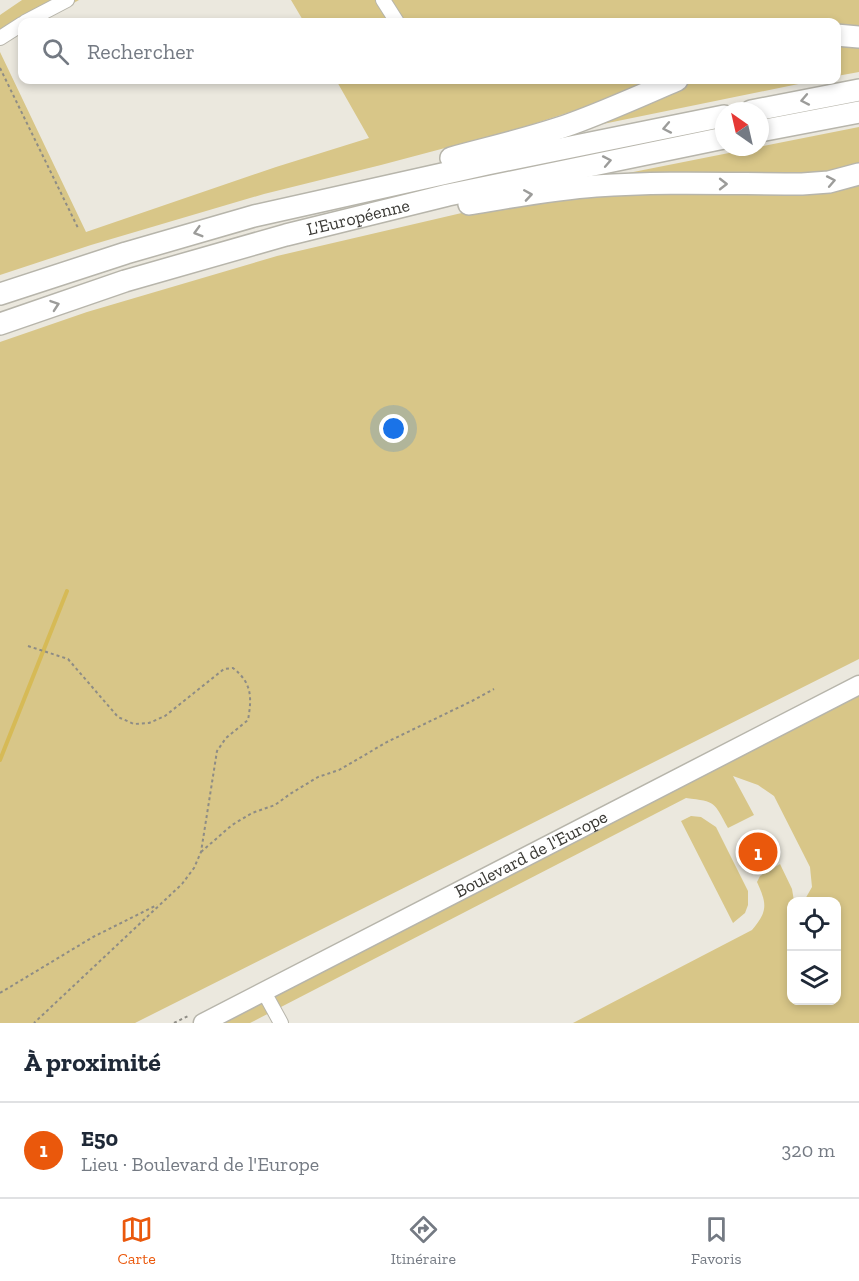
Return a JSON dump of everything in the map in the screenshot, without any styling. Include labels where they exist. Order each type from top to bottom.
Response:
[{"type":"highway","points":[[841,35],[859,37]]},
{"type":"highway","points":[[254,216],[367,179],[559,128],[668,84]]},
{"type":"highway","points":[[769,108],[859,90]]},
{"type":"highway","points":[[769,129],[859,112]]},
{"type":"highway","name":"L'Européenne","points":[[0,294],[254,216],[487,164],[715,118]]},
{"type":"highway","name":"L'Européenne","points":[[0,324],[105,288],[292,234],[448,195],[715,140]]},
{"type":"highway","points":[[203,258],[457,206],[560,190],[628,184],[802,184],[829,182],[859,174]]},
{"type":"main road","name":"Boulevard de l'Europe","points":[[203,1023],[859,685]]},
{"type":"street","points":[[34,18],[68,0]]},
{"type":"street","points":[[382,0],[394,18]]},
{"type":"street","points":[[0,38],[18,27]]},
{"type":"street","points":[[264,992],[276,1021]]},
{"type":"path","points":[[0,68],[78,228]]},
{"type":"path","points":[[28,646],[68,659],[118,717],[134,724],[149,723],[165,716],[224,669],[234,668],[243,676],[251,695],[248,720],[226,738],[217,751],[201,852],[194,868],[182,884],[34,1023]]},
{"type":"path","points":[[201,852],[232,825],[252,813],[275,805],[318,777],[339,770],[387,742],[494,689]]},
{"type":"path","points":[[0,993],[93,937],[160,904]]},
{"type":"shaded area","points":[[22,0],[79,0],[46,18],[18,18],[18,34],[0,45],[0,15]]},
{"type":"shaded area","points":[[291,0],[859,0],[859,72],[841,75],[841,18],[302,18]]},
{"type":"shaded area","points":[[0,52],[86,232],[369,138],[338,84],[798,84],[598,125],[589,106],[524,127],[264,194],[91,245],[0,275]]},
{"type":"shaded area","points":[[859,127],[859,167],[827,176],[583,182],[715,156],[769,156],[769,145]]},
{"type":"shaded area","points":[[859,180],[859,659],[135,1023],[0,1023],[0,342],[87,312],[277,256],[496,205],[631,190]]},
{"type":"shaded area","points":[[859,693],[859,1023],[573,1023],[752,930],[761,918],[764,907],[763,896],[757,882],[760,876],[780,864],[793,897],[787,897],[787,1005],[841,1005],[841,897],[806,897],[812,887],[810,867],[774,796],[758,785],[733,776],[754,815],[728,828],[713,804],[686,798],[250,1023],[216,1023]]},
{"type":"shaded area","points":[[691,816],[701,817],[716,827],[748,891],[748,905],[745,913],[733,923],[681,821]]},
{"type":"building","points":[[748,834],[752,846],[764,840],[771,854],[758,861],[760,867],[754,869],[739,839]]},
{"type":"waterway","points":[[0,760],[67,591]]},
{"type":"place","name":"E50","points":[[758,852]]}]
